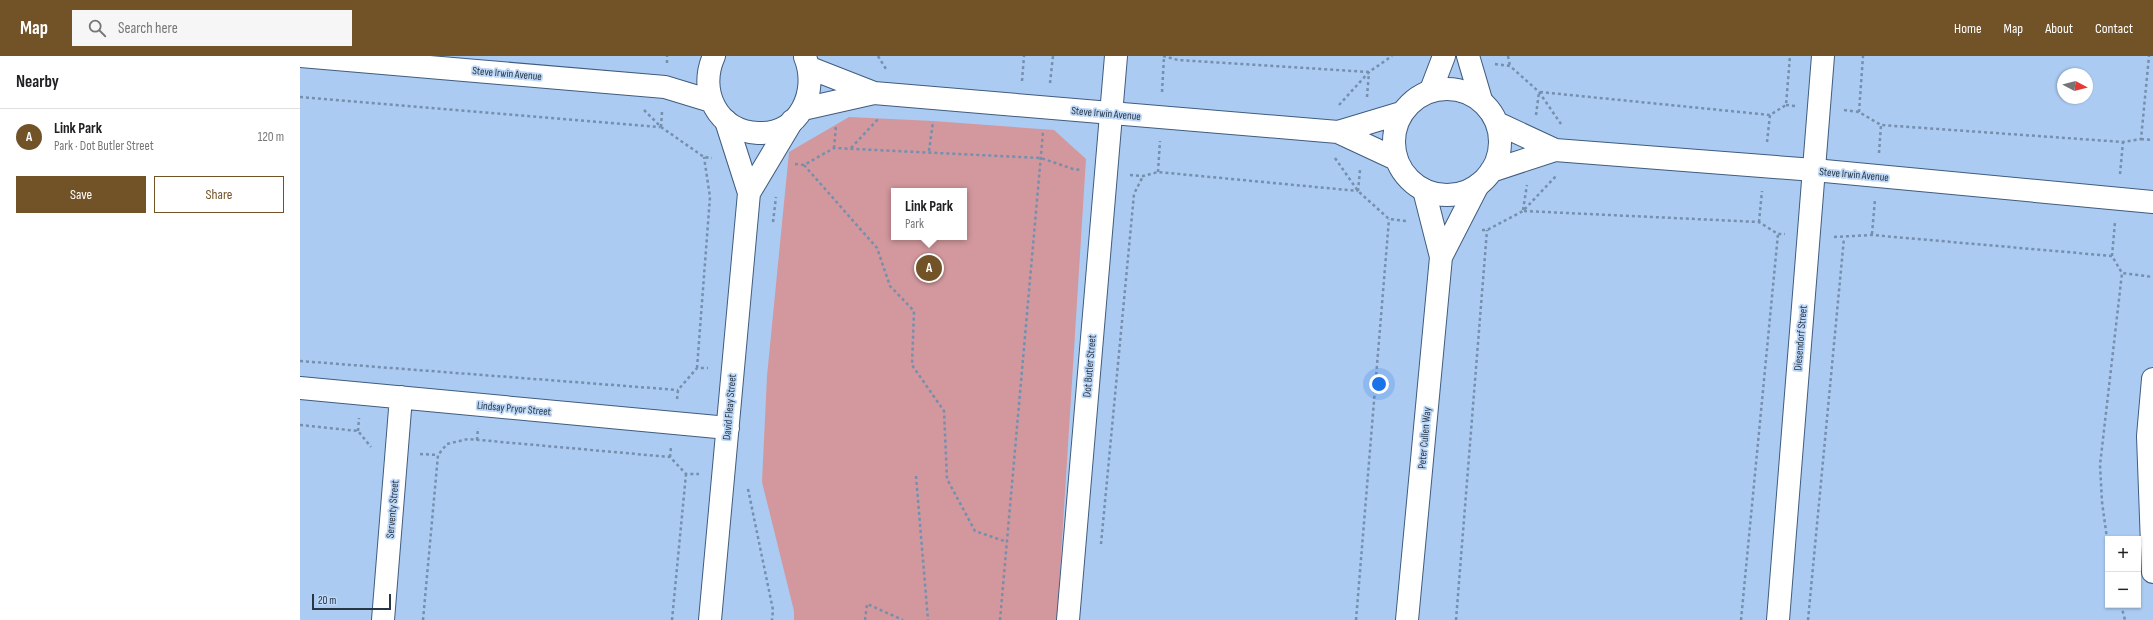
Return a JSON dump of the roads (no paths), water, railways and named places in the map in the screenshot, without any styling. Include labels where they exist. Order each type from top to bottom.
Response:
[{"type":"street","name":"Steve Irwin Avenue","points":[[300,56],[665,87],[711,102]]},
{"type":"street","points":[[714,56],[709,67],[707,84],[711,102],[717,112],[726,121]]},
{"type":"street","name":"Dot Butler Street","points":[[1068,620],[1116,56]]},
{"type":"street","points":[[1431,90],[1444,56]]},
{"type":"street","name":"Peter Cullen Way","points":[[1468,56],[1481,100]]},
{"type":"street","name":"Diesendorf Street","points":[[1778,620],[1823,56]]},
{"type":"street","name":"Steve Irwin Avenue","points":[[807,62],[874,93]]},
{"type":"street","name":"David Fleay Street","points":[[749,193],[809,96],[811,83],[807,62]]},
{"type":"street","name":"Peter Cullen Way","points":[[1400,113],[1416,97],[1431,90],[1448,88],[1465,91],[1481,100],[1497,123],[1500,145],[1498,156],[1441,257]]},
{"type":"street","name":"Steve Irwin Avenue","points":[[726,121],[742,130],[759,133],[777,130],[797,115],[874,93],[1338,132],[1400,113]]},
{"type":"street","points":[[1400,113],[1393,140],[1396,159],[1402,172],[1411,182],[1424,190],[1437,195],[1452,195],[1466,192],[1485,178]]},
{"type":"street","name":"David Fleay Street","points":[[710,620],[749,193],[726,121]]},
{"type":"street","name":"Steve Irwin Avenue","points":[[1497,123],[1555,150],[1814,170],[2153,202]]},
{"type":"street","name":"Steve Irwin Avenue","points":[[1338,132],[1396,159]]},
{"type":"street","name":"Steve Irwin Avenue","points":[[1485,178],[1555,150]]},
{"type":"street","name":"Peter Cullen Way","points":[[1407,620],[1441,257],[1424,190]]},
{"type":"street","points":[[2153,379],[2148,436],[2153,572]]},
{"type":"street","name":"Lindsay Pryor Street","points":[[300,388],[728,428]]},
{"type":"street","name":"Serventy Street","points":[[383,620],[401,397]]},
{"type":"place","name":"Link Park","points":[[929,268]]}]
